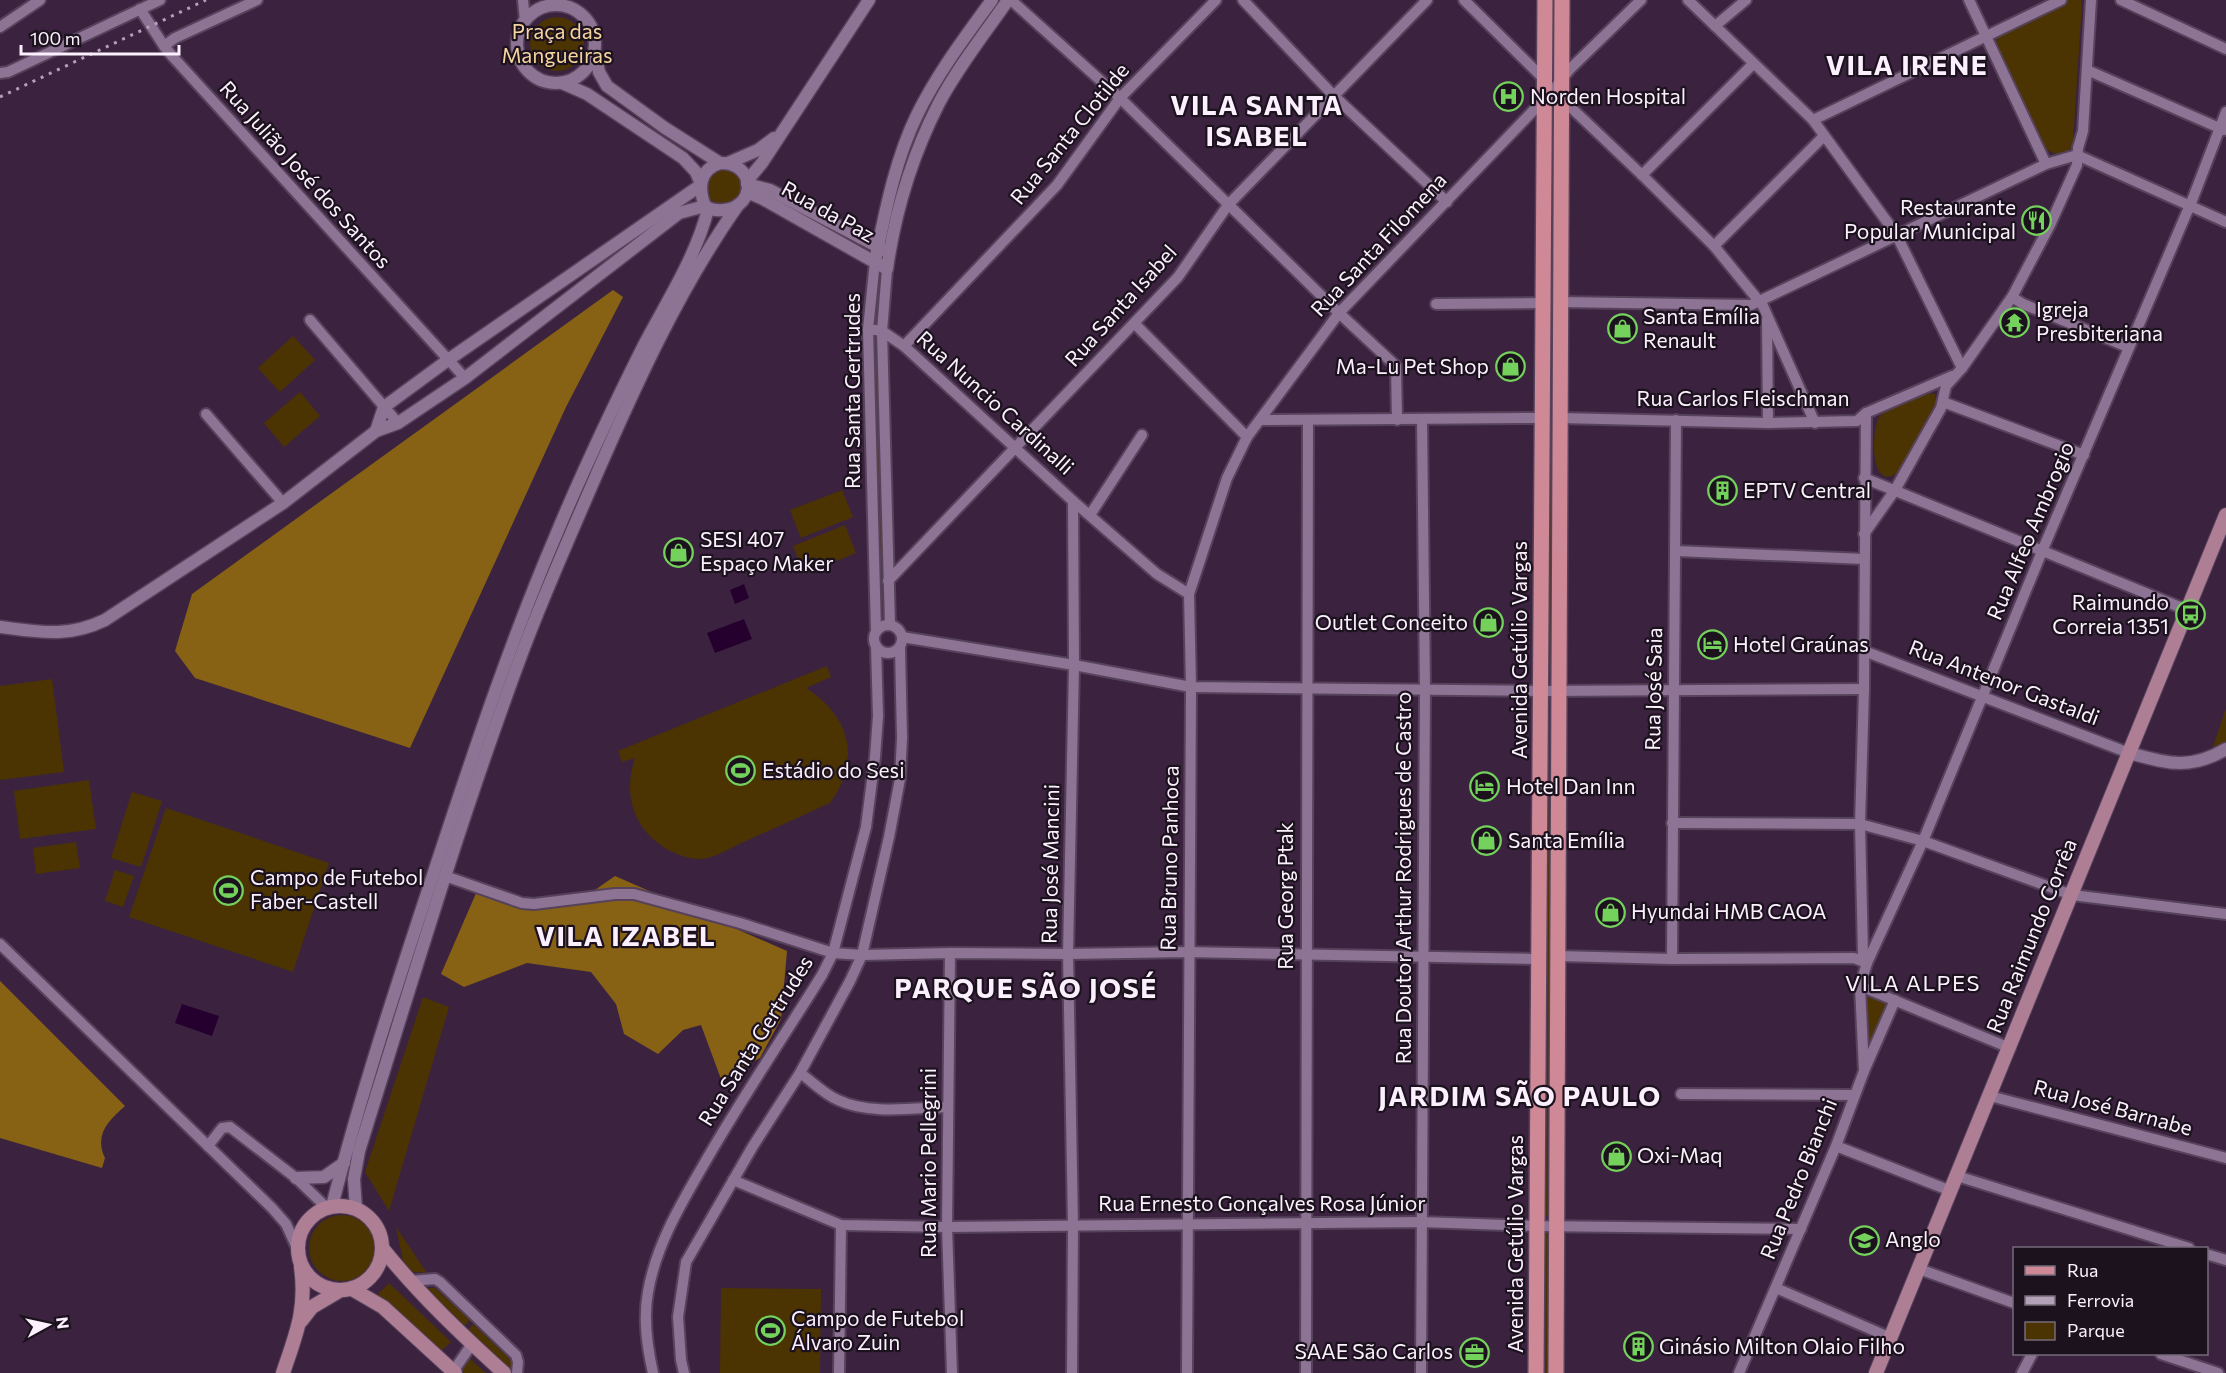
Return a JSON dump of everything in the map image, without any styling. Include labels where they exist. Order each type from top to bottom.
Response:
[{"type":"main road","name":"Avenida Getúlio Vargas","points":[[1545,0],[1553,89],[1560,302],[1556,1373]]},
{"type":"main road","name":"Avenida Getúlio Vargas","points":[[1536,1373],[1542,691],[1541,303],[1553,89],[1562,0]]},
{"type":"main road","name":"Rua Raimundo Corrêa","points":[[1876,1373],[2226,515]]},
{"type":"main road","points":[[283,1373],[301,1321],[303,1281],[297,1248],[304,1224],[313,1215],[329,1207],[344,1206],[367,1215],[380,1236],[382,1248],[380,1262],[374,1274],[364,1283],[312,1307],[301,1321]]},
{"type":"main road","points":[[382,1248],[410,1281],[504,1373]]},
{"type":"main road","points":[[300,1264],[307,1275],[327,1289],[346,1290],[383,1307],[454,1372]]},
{"type":"street","points":[[0,27],[40,0]]},
{"type":"street","points":[[0,73],[8,72],[160,0]]},
{"type":"street","points":[[164,46],[175,38],[257,0]]},
{"type":"street","points":[[523,0],[525,21]]},
{"type":"street","points":[[356,1209],[354,1179],[359,1151],[495,725],[552,575],[613,437],[685,289],[783,129],[869,0]]},
{"type":"street","name":"Rua Santa Gertrudes","points":[[876,631],[868,329],[881,254],[903,147],[917,115],[945,66],[992,0]]},
{"type":"street","points":[[1010,0],[1120,98],[1396,366],[1397,420]]},
{"type":"street","name":"Rua Santa Gertrudes","points":[[881,254],[920,145],[939,104],[968,57],[1010,0]]},
{"type":"street","name":"Rua Santa Clotilde","points":[[904,346],[1057,186],[1120,98],[1216,0]]},
{"type":"street","points":[[1243,0],[1334,95],[1446,202]]},
{"type":"street","name":"Rua Santa Isabel","points":[[888,581],[1178,278],[1228,204],[1427,0]]},
{"type":"street","points":[[1464,0],[1714,246],[1767,314],[1815,423]]},
{"type":"street","name":"Rua Santa Filomena","points":[[1190,594],[1227,478],[1247,437],[1339,313],[1641,0]]},
{"type":"street","points":[[1688,0],[1813,120],[1896,234],[1962,368]]},
{"type":"street","points":[[1714,26],[1746,0]]},
{"type":"street","points":[[1970,0],[2046,164]]},
{"type":"street","points":[[1813,120],[2061,0]]},
{"type":"street","points":[[1864,534],[1895,490],[1943,402],[1946,386],[1962,368],[2012,297],[2050,225],[2077,165],[2077,155],[2084,130],[2091,0]]},
{"type":"street","points":[[2121,0],[2226,49]]},
{"type":"street","points":[[595,47],[592,60],[585,70],[562,83],[549,83],[537,79],[527,71],[520,60],[517,47],[518,34],[531,13],[543,6],[561,3],[580,12],[589,22],[594,34],[595,47],[596,64],[607,86],[665,128],[724,163],[740,169],[747,186]]},
{"type":"street","name":"Rua Julião José dos Santos","points":[[140,9],[173,57],[465,378]]},
{"type":"street","points":[[1642,175],[1753,64]]},
{"type":"street","points":[[2087,70],[2223,129]]},
{"type":"street","points":[[208,1146],[222,1128],[227,1126],[296,1178],[329,1207],[416,925],[502,669],[530,595],[607,419],[695,245],[706,208],[696,172],[683,158],[587,94],[562,83]]},
{"type":"street","name":"Rua Alfeo Ambrogio","points":[[1864,1071],[1860,986],[1867,963],[1923,841],[2128,347],[2223,129],[2226,112]]},
{"type":"street","points":[[376,431],[384,407],[701,185],[706,170],[758,150],[783,129]]},
{"type":"street","points":[[1714,246],[1824,136]]},
{"type":"street","points":[[1560,302],[1751,305],[2046,164],[2077,155],[2226,222]]},
{"type":"street","name":"Rua da Paz","points":[[747,186],[770,190],[881,254],[887,269]]},
{"type":"street","points":[[0,627],[59,633],[90,627],[105,620],[283,503],[376,431],[398,423],[465,378],[679,213],[706,208],[723,210],[738,205]]},
{"type":"street","name":"Rua Santa Gertrudes","points":[[887,269],[882,331],[890,625]]},
{"type":"street","points":[[2012,297],[2023,304],[2128,347]]},
{"type":"street","points":[[1436,304],[1541,303]]},
{"type":"street","points":[[1767,314],[1768,423]]},
{"type":"street","points":[[310,320],[398,423]]},
{"type":"street","points":[[1135,324],[1247,437]]},
{"type":"street","name":"Rua Nuncio Cardinalli","points":[[868,329],[882,331],[904,346],[1073,501],[1157,574],[1190,594]]},
{"type":"street","name":"Rua Carlos Fleischman","points":[[1560,417],[1768,423],[1857,421],[1866,413],[1953,376]]},
{"type":"street","points":[[1943,402],[2084,455]]},
{"type":"street","points":[[1866,413],[1864,689],[1860,824],[1863,955],[1867,963]]},
{"type":"street","points":[[206,414],[283,503]]},
{"type":"street","points":[[1260,420],[1541,418]]},
{"type":"street","name":"Rua Doutor Arthur Rodrigues de Castro","points":[[1421,1373],[1425,688],[1422,419]]},
{"type":"street","name":"Rua Georg Ptak","points":[[1306,1373],[1308,420]]},
{"type":"street","name":"Rua José Saia","points":[[1672,959],[1672,690],[1676,551],[1676,420]]},
{"type":"street","points":[[1090,515],[1142,435]]},
{"type":"street","points":[[1864,478],[2043,549],[2187,610]]},
{"type":"street","name":"Rua José Mancini","points":[[1072,1373],[1073,1225],[1068,954],[1074,665],[1073,501]]},
{"type":"street","points":[[2211,549],[2226,546]]},
{"type":"street","points":[[1676,551],[1864,559]]},
{"type":"street","name":"Rua Bruno Panhoca","points":[[1187,1373],[1190,594]]},
{"type":"street","points":[[684,1373],[678,1317],[686,1262],[733,1180],[800,1073],[862,956],[900,779],[902,738],[901,642],[895,626],[883,625],[876,631],[874,638],[876,646],[884,652],[892,652],[901,642]]},
{"type":"street","points":[[901,642],[1074,665],[1191,687],[1542,691],[1864,689]]},
{"type":"street","name":"Rua Santa Gertrudes","points":[[653,1373],[645,1323],[647,1293],[654,1266],[678,1208],[728,1122],[822,975],[833,953],[866,827],[878,716],[876,646]]},
{"type":"street","name":"Rua Antenor Gastaldi","points":[[1864,651],[2129,753]]},
{"type":"street","points":[[2129,753],[2177,764],[2202,760],[2226,749]]},
{"type":"street","points":[[1672,823],[1860,824],[1923,841],[2072,895],[2226,914]]},
{"type":"street","points":[[445,876],[522,903],[534,904],[615,894],[634,894],[740,923],[833,953],[862,956],[950,952],[1068,954],[1188,952],[1540,959]]},
{"type":"street","points":[[0,944],[279,1216],[297,1248]]},
{"type":"street","name":"Rua Mario Pellegrini","points":[[950,952],[947,1227],[952,1373]]},
{"type":"street","points":[[1558,956],[1672,959],[1854,958],[1867,963]]},
{"type":"street","points":[[1860,986],[2010,1048]]},
{"type":"street","name":"Rua Pedro Bianchi","points":[[1739,1373],[1836,1146],[1854,1095],[1894,1000]]},
{"type":"street","points":[[800,1073],[830,1096],[850,1106],[865,1109],[948,1107]]},
{"type":"street","points":[[1681,1095],[1854,1095]]},
{"type":"street","name":"Rua José Barnabe","points":[[1990,1096],[2226,1158]]},
{"type":"street","points":[[1836,1146],[1951,1191]]},
{"type":"street","points":[[296,1178],[324,1177],[344,1163]]},
{"type":"street","points":[[1957,1176],[2186,1247]]},
{"type":"street","name":"Rua Ernesto Gonçalves Rosa Júnior","points":[[733,1180],[841,1225],[947,1227],[1422,1222],[1536,1226],[1801,1229]]},
{"type":"street","points":[[839,1373],[841,1225]]},
{"type":"street","points":[[2208,1255],[2226,1260]]},
{"type":"street","points":[[1920,1269],[2013,1303]]},
{"type":"street","points":[[410,1281],[435,1279],[440,1282],[516,1355],[517,1373]]},
{"type":"street","points":[[1776,1288],[1890,1338]]},
{"type":"street","points":[[454,1372],[472,1344]]},
{"type":"street","points":[[2022,1373],[2031,1355]]},
{"type":"street","points":[[2166,1355],[2213,1372]]},
{"type":"green space","points":[[1551,0],[1558,0],[1555,67],[1552,64]]},
{"type":"green space","points":[[2068,0],[2081,0],[2082,3],[2073,142],[2069,151],[2059,154],[2044,148],[1996,44],[1998,32]]},
{"type":"green space","points":[[986,16],[989,17],[966,52],[892,219],[890,219],[906,160],[925,110]]},
{"type":"green space","name":"Praça das Mangueiras","points":[[552,17],[562,17],[572,21],[580,29],[584,44],[580,59],[572,67],[562,71],[552,71],[542,67],[534,59],[530,49],[530,39],[534,29],[542,21]]},
{"type":"green space","points":[[1555,105],[1554,680],[1551,681],[1548,675],[1552,108]]},
{"type":"green space","points":[[724,169],[737,174],[742,187],[737,200],[724,205],[711,200],[706,187],[711,174]]},
{"type":"green space","points":[[293,336],[315,360],[280,392],[258,368]]},
{"type":"green space","points":[[872,339],[879,341],[885,579],[879,580]]},
{"type":"green space","points":[[300,392],[320,416],[284,447],[264,423]]},
{"type":"green space","points":[[1924,393],[1935,394],[1937,407],[1899,471],[1890,477],[1883,475],[1875,458],[1877,422],[1881,415],[1889,409]]},
{"type":"green space","points":[[842,490],[853,517],[801,538],[790,510]]},
{"type":"green space","points":[[845,525],[856,553],[804,574],[793,546]]},
{"type":"green space","points":[[827,666],[831,677],[806,688],[833,712],[846,740],[848,755],[846,771],[830,803],[708,858],[690,858],[672,852],[649,835],[634,812],[630,794],[635,758],[622,762],[618,751]]},
{"type":"green space","points":[[52,679],[64,772],[0,780],[0,686]]},
{"type":"green space","points":[[1549,696],[1552,696],[1550,1217],[1548,1218],[1545,1214]]},
{"type":"green space","points":[[2226,708],[2226,742],[2212,750]]},
{"type":"green space","points":[[89,780],[96,829],[20,839],[14,791]]},
{"type":"green space","points":[[132,792],[162,801],[141,867],[111,858]]},
{"type":"green space","name":"Campo de Futebol Faber-Castell","points":[[166,808],[329,863],[293,972],[129,917]]},
{"type":"green space","points":[[76,842],[80,868],[36,874],[33,848]]},
{"type":"green space","points":[[115,870],[134,876],[123,907],[105,901]]},
{"type":"green space","points":[[1871,996],[1886,1002],[1887,1006],[1870,1042],[1866,1043],[1864,1040],[1866,1000]]},
{"type":"green space","points":[[423,997],[449,1007],[389,1211],[365,1172]]},
{"type":"green space","points":[[342,1215],[355,1217],[370,1230],[375,1248],[373,1261],[360,1276],[342,1281],[329,1279],[314,1266],[309,1248],[311,1235],[324,1220]]},
{"type":"green space","points":[[396,1227],[427,1273],[405,1271]]},
{"type":"green space","points":[[1550,1231],[1549,1373],[1543,1373],[1545,1232]]},
{"type":"green space","points":[[389,1283],[451,1342],[439,1353],[377,1295]]},
{"type":"green space","points":[[424,1288],[435,1288],[470,1320],[464,1326]]},
{"type":"green space","name":"Campo de Futebol Álvaro Zuin","points":[[721,1288],[821,1289],[820,1373],[720,1373]]},
{"type":"green space","points":[[473,1324],[514,1363],[513,1371],[468,1330]]},
{"type":"green space","points":[[468,1357],[486,1373],[464,1373],[462,1371]]},
{"type":"shaded area","points":[[613,290],[623,297],[566,407],[410,748],[195,678],[175,651],[192,594]]},
{"type":"shaded area","points":[[744,584],[749,598],[735,604],[730,590]]},
{"type":"shaded area","points":[[744,619],[752,639],[715,653],[707,633]]},
{"type":"shaded area","points":[[615,876],[787,951],[781,1019],[760,1058],[721,1079],[701,1025],[683,1030],[658,1054],[624,1034],[616,1004],[591,972],[527,963],[464,987],[441,974],[480,884],[521,901],[592,892]]},
{"type":"shaded area","points":[[0,981],[125,1106],[104,1129],[101,1142],[105,1158],[102,1168],[0,1138]]},
{"type":"shaded area","points":[[182,1004],[219,1016],[212,1036],[175,1023]]},
{"type":"railway","points":[[0,97],[206,0]]},
{"type":"place","name":"Norden Hospital","points":[[1509,97]]},
{"type":"place","name":"Restaurante Popular Municipal","points":[[2037,220]]},
{"type":"place","name":"Igreja Presbiteriana","points":[[2015,322]]},
{"type":"place","name":"Santa Emília Renault","points":[[1622,329]]},
{"type":"place","name":"Ma-Lu Pet Shop","points":[[1510,367]]},
{"type":"place","name":"EPTV Central","points":[[1722,491]]},
{"type":"place","name":"SESI 407 Espaço Maker","points":[[679,552]]},
{"type":"place","name":"Raimundo Correia 1351","points":[[2190,615]]},
{"type":"place","name":"Outlet Conceito","points":[[1489,623]]},
{"type":"place","name":"Hotel Graúnas","points":[[1712,645]]},
{"type":"place","name":"Estádio do Sesi","points":[[741,771]]},
{"type":"place","name":"Hotel Dan Inn","points":[[1485,787]]},
{"type":"place","name":"Santa Emília","points":[[1487,841]]},
{"type":"place","name":"Campo de Futebol Faber-Castell","points":[[229,890]]},
{"type":"place","name":"Hyundai HMB CAOA","points":[[1610,912]]},
{"type":"place","name":"Oxi-Maq","points":[[1616,1156]]},
{"type":"place","name":"Anglo","points":[[1864,1240]]},
{"type":"place","name":"Campo de Futebol Álvaro Zuin","points":[[770,1331]]},
{"type":"place","name":"Ginásio Milton Olaio Filho","points":[[1638,1347]]},
{"type":"place","name":"SAAE São Carlos","points":[[1474,1352]]},
{"type":"district","name":"VILA IRENE","points":[[1907,66]]},
{"type":"district","name":"VILA SANTA ISABEL","points":[[1257,122]]},
{"type":"district","name":"VILA IZABEL","points":[[626,937]]},
{"type":"district","name":"VILA ALPES","points":[[1913,983]]},
{"type":"district","name":"PARQUE SÃO JOSÉ","points":[[1026,989]]},
{"type":"district","name":"JARDIM SÃO PAULO","points":[[1520,1097]]}]
